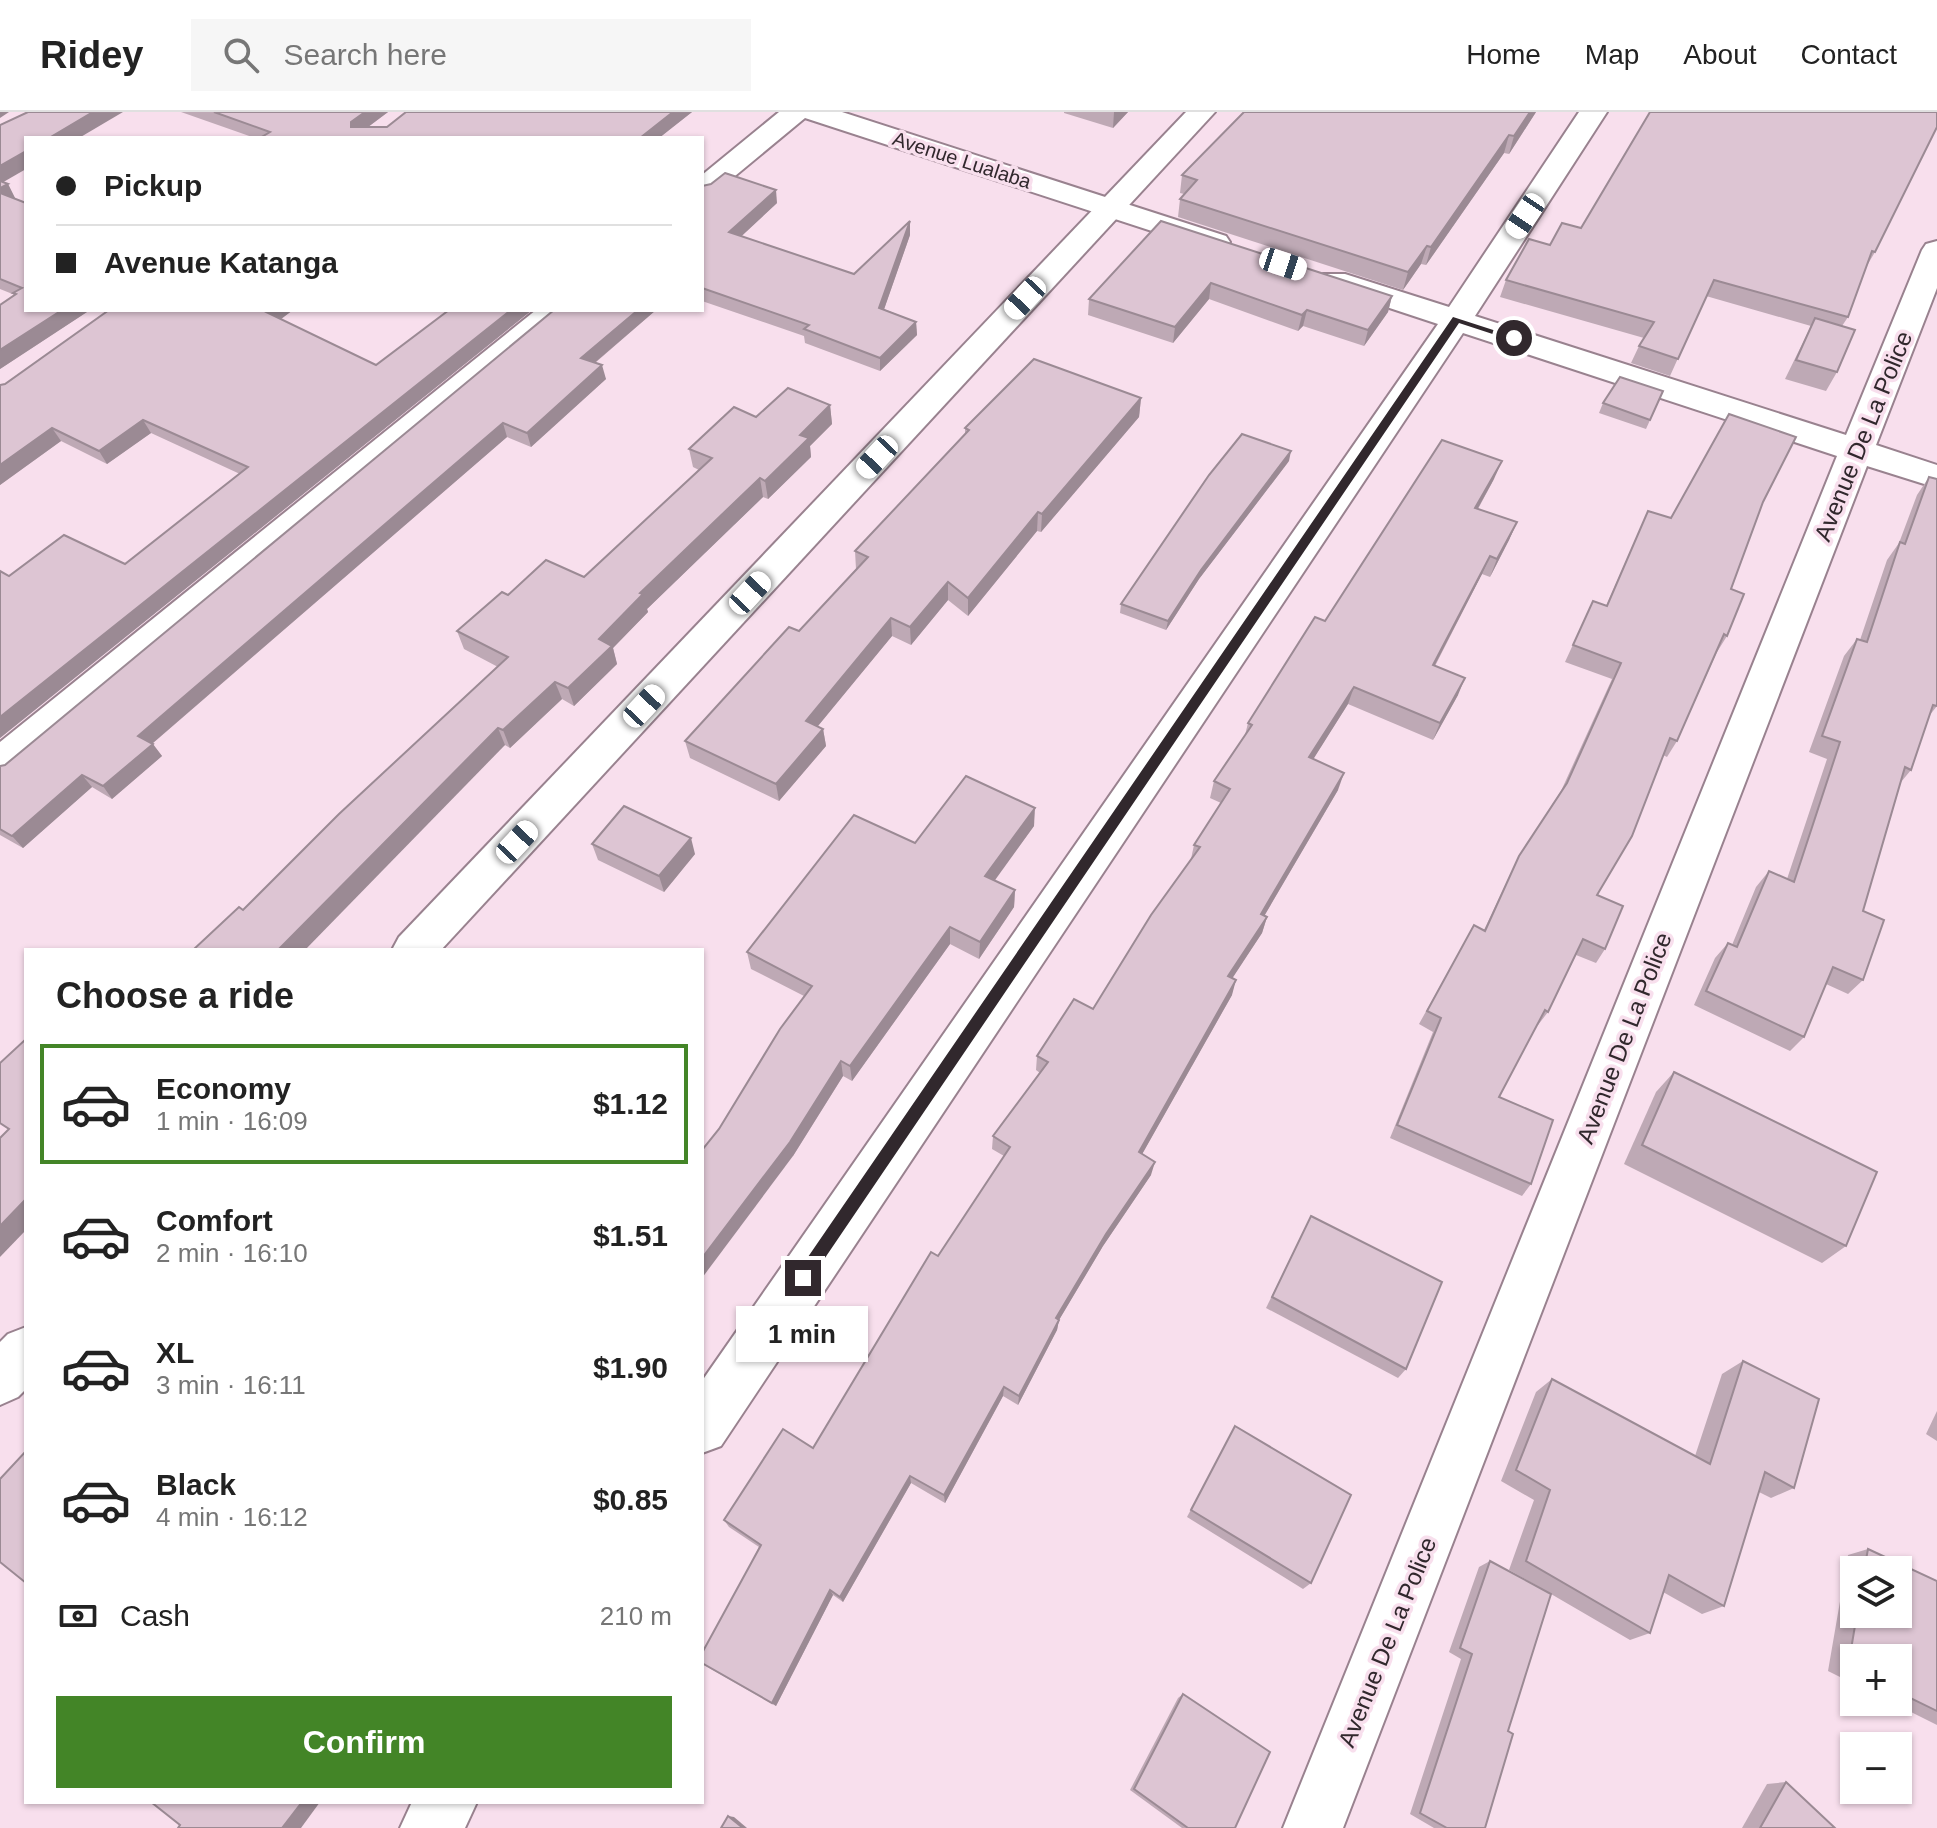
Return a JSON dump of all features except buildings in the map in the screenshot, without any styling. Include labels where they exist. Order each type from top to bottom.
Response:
[{"type":"street","points":[[704,187],[796,112]]},
{"type":"street","name":"Avenue Lualaba","points":[[814,112],[1246,252]]},
{"type":"street","points":[[416,948],[1201,112]]},
{"type":"street","points":[[704,1424],[1457,319],[1593,112]]},
{"type":"street","name":"Avenue De La Police","points":[[1313,1828],[1557,1213],[1712,810],[1937,250]]},
{"type":"street","points":[[1306,271],[1937,477]]},
{"type":"street","points":[[0,764],[553,312]]},
{"type":"street","points":[[0,1379],[24,1354]]},
{"type":"street","points":[[430,1828],[446,1804]]},
{"type":"route","points":[[803,1278],[1457,319],[1514,338]]}]
